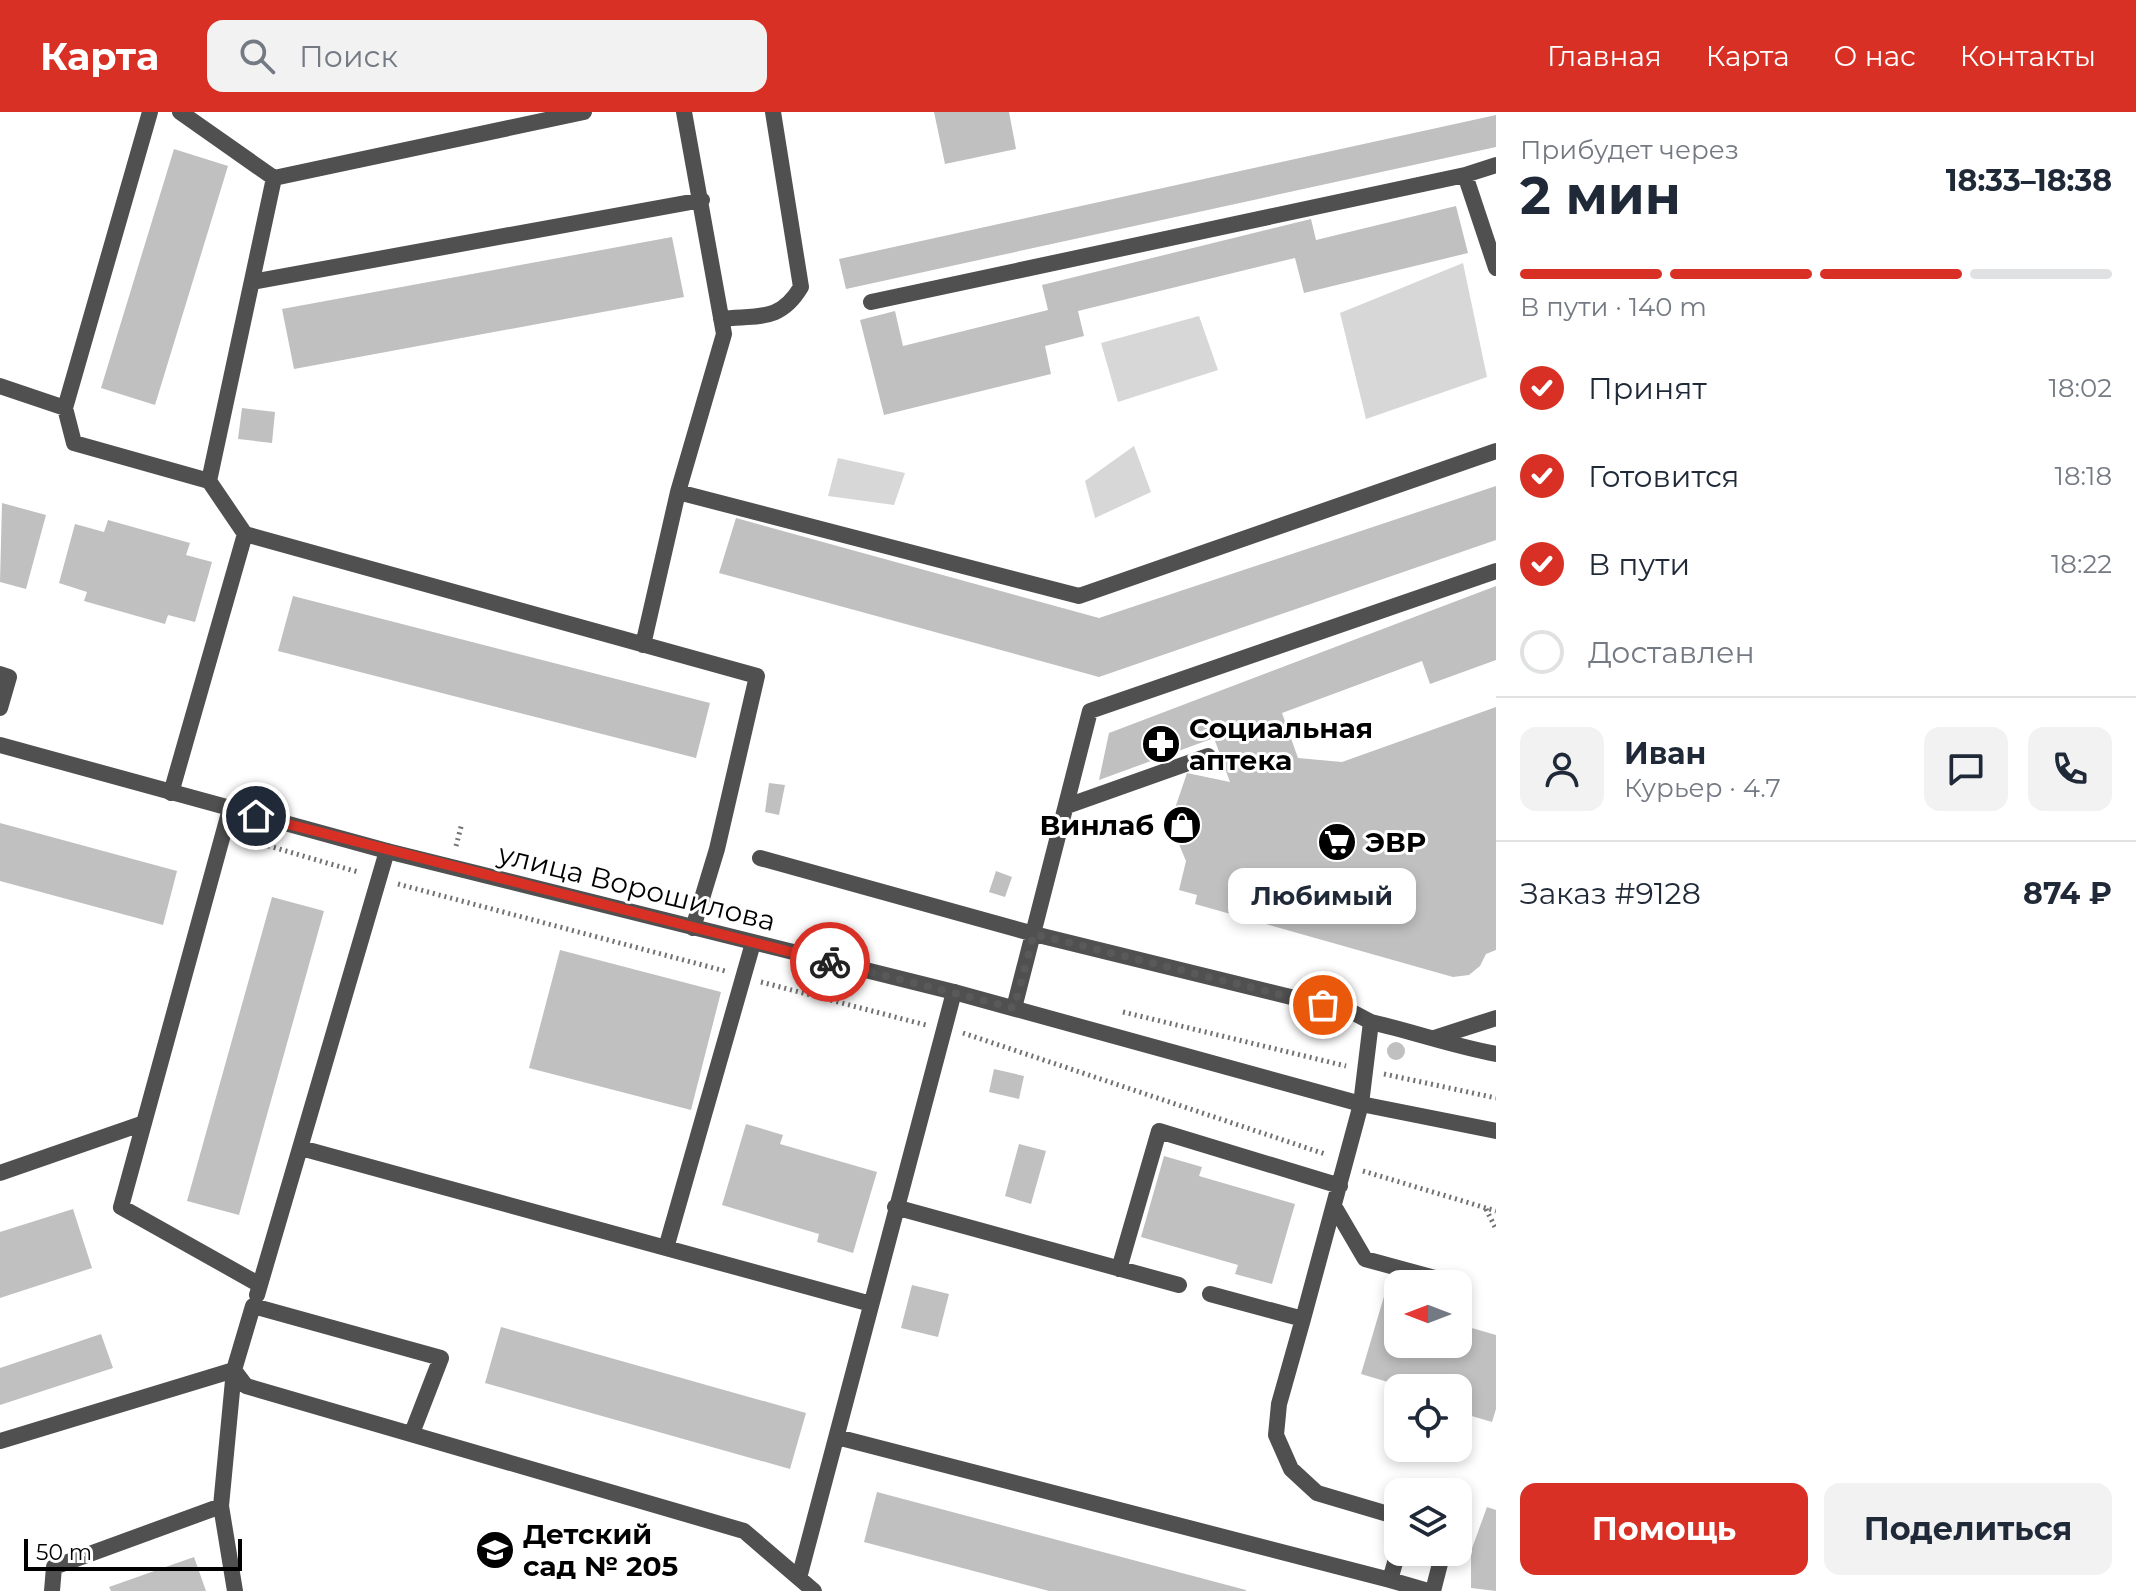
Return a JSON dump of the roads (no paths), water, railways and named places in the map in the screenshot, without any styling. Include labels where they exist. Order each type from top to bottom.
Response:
[{"type":"street","points":[[150,112],[65,408],[74,443],[209,481],[245,534],[757,676],[717,849],[693,928]]},
{"type":"street","points":[[180,112],[274,178],[584,112]]},
{"type":"street","points":[[643,645],[678,492],[724,334],[684,112]]},
{"type":"street","points":[[721,319],[777,314],[789,307],[801,287],[773,112]]},
{"type":"street","points":[[871,302],[1465,175],[1496,165]]},
{"type":"street","points":[[1465,175],[1496,268]]},
{"type":"street","points":[[209,481],[274,178]]},
{"type":"street","points":[[252,282],[702,200]]},
{"type":"street","points":[[0,386],[65,408]]},
{"type":"street","points":[[678,492],[1079,596],[1496,451]]},
{"type":"street","points":[[171,793],[245,534]]},
{"type":"street","points":[[1014,1008],[1090,711],[1496,571]]},
{"type":"street","points":[[0,674],[9,677],[0,708]]},
{"type":"street","name":"улица Ворошилова","points":[[0,745],[387,851],[954,992],[1361,1104],[1496,1131]]},
{"type":"street","points":[[1067,806],[1208,756]]},
{"type":"street","points":[[230,809],[121,1207],[260,1285]]},
{"type":"street","points":[[235,1591],[221,1506],[234,1370],[387,851]]},
{"type":"street","points":[[760,858],[1034,934],[1352,1012],[1371,1022],[1434,1038],[1445,1045],[1496,1054]]},
{"type":"street","points":[[666,1248],[753,943]]},
{"type":"street","points":[[799,1578],[954,992]]},
{"type":"street","points":[[1434,1038],[1496,1018]]},
{"type":"street","points":[[1371,1022],[1361,1104],[1279,1404],[1276,1435],[1291,1469],[1317,1493],[1384,1513]]},
{"type":"street","points":[[0,1173],[144,1123]]},
{"type":"street","points":[[1119,1269],[1159,1131],[1340,1186]]},
{"type":"street","points":[[301,1148],[871,1304]]},
{"type":"street","points":[[1334,1206],[1365,1259],[1405,1270]]},
{"type":"street","points":[[895,1207],[1179,1285]]},
{"type":"street","points":[[1210,1294],[1303,1319]]},
{"type":"street","points":[[253,1306],[441,1358],[412,1433]]},
{"type":"street","points":[[234,1370],[246,1386],[744,1531],[814,1591]]},
{"type":"street","points":[[0,1441],[234,1370]]},
{"type":"street","points":[[837,1437],[1430,1591],[1438,1566]]},
{"type":"street","points":[[52,1591],[54,1567],[221,1506]]},
{"type":"street","points":[[1390,1580],[1394,1566]]},
{"type":"place","name":"Социальная аптека","points":[[1161,744]]},
{"type":"place","name":"Винлаб","points":[[1182,825]]},
{"type":"place","name":"ЭВР","points":[[1337,842]]},
{"type":"place","name":"Любимый","points":[[1323,1005]]},
{"type":"place","name":"Детский сад № 205","points":[[495,1550]]}]
